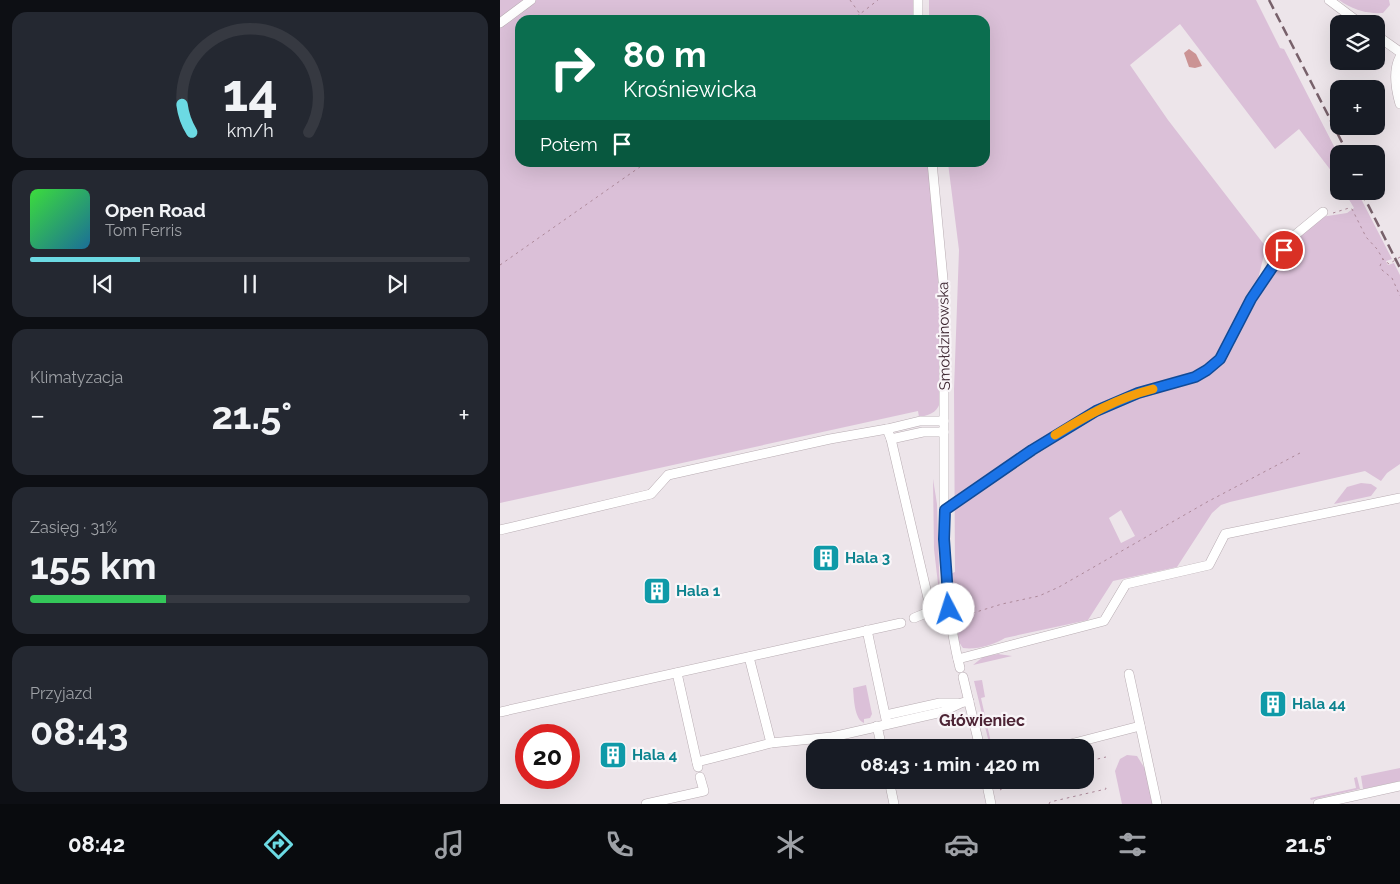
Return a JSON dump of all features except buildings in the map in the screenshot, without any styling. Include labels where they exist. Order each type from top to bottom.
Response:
[{"type":"street","points":[[500,23],[531,0]]},
{"type":"street","points":[[918,0],[918,15]]},
{"type":"street","points":[[1329,0],[1349,15]]},
{"type":"street","points":[[1385,41],[1400,52]]},
{"type":"street","points":[[1400,57],[1396,66],[1400,104]]},
{"type":"street","name":"Smołdzinowska","points":[[932,167],[944,290],[944,539],[951,624],[959,663],[1104,621],[1126,584],[1209,564],[1226,534],[1400,498]]},
{"type":"street","points":[[945,510],[1032,450],[1096,411],[1138,393],[1195,377],[1214,365],[1223,353],[1251,299],[1294,235],[1323,212]]},
{"type":"street","points":[[500,530],[651,494],[668,476],[830,439],[920,421],[944,421]]},
{"type":"street","points":[[887,429],[892,439],[931,611],[939,620],[951,624]]},
{"type":"street","points":[[892,439],[923,432],[944,432]]},
{"type":"street","points":[[914,618],[931,611]]},
{"type":"street","points":[[500,712],[901,623]]},
{"type":"street","points":[[867,630],[887,719]]},
{"type":"street","points":[[749,657],[771,743]]},
{"type":"street","points":[[677,673],[697,764],[771,743],[832,737],[877,726],[887,719],[940,703],[965,702]]},
{"type":"street","points":[[1129,674],[1157,804]]},
{"type":"street","points":[[963,678],[965,702],[977,739]]},
{"type":"street","points":[[877,726],[880,739]]},
{"type":"street","points":[[1090,739],[1140,726]]},
{"type":"street","points":[[646,804],[704,791],[700,777]]},
{"type":"street","points":[[1318,804],[1400,786]]},
{"type":"street","points":[[891,789],[894,804]]},
{"type":"street","points":[[988,789],[991,804]]},
{"type":"path","points":[[850,0],[860,14],[878,0]]},
{"type":"path","points":[[500,265],[640,167]]},
{"type":"path","points":[[1323,212],[1333,214],[1342,209],[1352,209],[1366,237],[1383,259],[1390,264],[1400,257]]},
{"type":"path","points":[[1383,259],[1380,266],[1392,278],[1400,296]]},
{"type":"path","points":[[951,624],[1002,604],[1039,596],[1059,587],[1216,497],[1300,452]]},
{"type":"path","points":[[1094,760],[1106,757]]},
{"type":"path","points":[[1049,804],[1050,802],[1106,789],[1105,785]]},
{"type":"shaded area","points":[[500,0],[914,0],[914,15],[515,15],[515,167],[928,167],[940,279],[941,398],[937,409],[931,414],[924,416],[919,417],[918,411],[500,503]]},
{"type":"shaded area","points":[[929,0],[1256,0],[1280,48],[1284,49],[1333,145],[1330,145],[1330,169],[1299,129],[1275,149],[1180,24],[1130,65],[1168,120],[1266,247],[1258,279],[1215,357],[1220,366],[1233,347],[1251,310],[1305,228],[1321,217],[1347,213],[1354,208],[1349,200],[1362,200],[1392,259],[1386,261],[1388,265],[1394,263],[1400,275],[1400,464],[1387,473],[1381,481],[1365,471],[1221,505],[1212,513],[1177,567],[1113,581],[1088,620],[1005,638],[984,646],[963,648],[956,633],[957,626],[963,621],[962,614],[956,613],[953,608],[950,574],[955,572],[954,389],[959,250],[949,167],[990,167],[990,15],[929,15]],"holes":[[[1121,510],[1135,536],[1121,543],[1109,518]]]},
{"type":"shaded area","points":[[1339,0],[1389,0],[1390,5],[1383,13],[1371,13],[1354,8]]},
{"type":"shaded area","points":[[1189,49],[1196,54],[1202,66],[1189,67],[1184,53]]},
{"type":"shaded area","points":[[933,479],[937,504],[940,601],[934,549]]},
{"type":"shaded area","points":[[1361,483],[1371,484],[1377,488],[1371,496],[1334,504],[1347,487]]},
{"type":"shaded area","points":[[998,654],[1012,656],[973,665],[983,657]]},
{"type":"shaded area","points":[[982,680],[985,697],[981,698],[990,739],[988,739],[974,681]]},
{"type":"shaded area","points":[[866,685],[872,714],[870,718],[864,719],[864,723],[856,713],[853,688]]},
{"type":"shaded area","points":[[1127,755],[1137,756],[1147,772],[1154,804],[1122,804],[1115,771],[1120,759]]},
{"type":"shaded area","points":[[1400,768],[1400,781],[1363,789],[1361,776]]},
{"type":"shaded area","points":[[1357,777],[1360,789],[1311,800],[1310,798],[1356,788],[1354,778]]},
{"type":"railway","points":[[1269,0],[1343,145]]},
{"type":"railway","points":[[1366,200],[1400,268]]},
{"type":"slow traffic","points":[[1055,435],[1108,405],[1153,389]]},
{"type":"place","name":"Hala 3","points":[[826,558]]},
{"type":"place","name":"Hala 1","points":[[657,591]]},
{"type":"place","name":"Hala 44","points":[[1273,704]]},
{"type":"place","name":"Hala 4","points":[[613,755]]},
{"type":"district","name":"Główieniec","points":[[982,720]]},
{"type":"route","points":[[949,609],[945,567],[945,510],[1032,450],[1096,411],[1138,393],[1195,377],[1214,365],[1220,359],[1251,299],[1284,250]]}]
